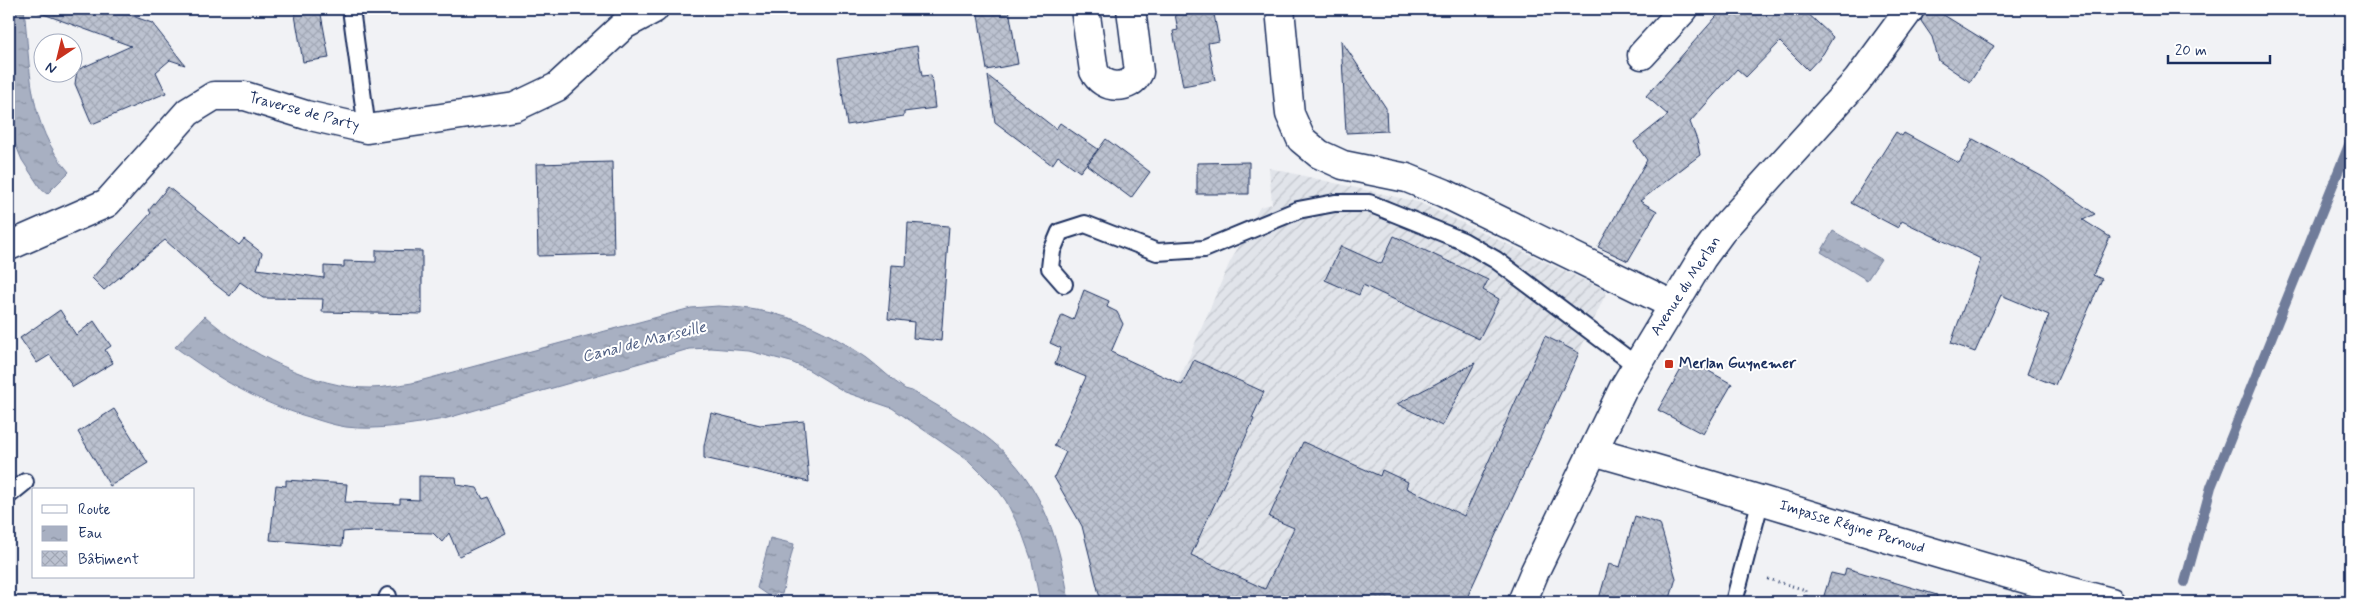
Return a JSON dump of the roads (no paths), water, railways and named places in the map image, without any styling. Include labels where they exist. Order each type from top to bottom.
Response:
[{"type":"street","name":"Traverse de Party","points":[[9,246],[107,202],[188,112],[214,96],[245,96],[306,115],[367,129],[515,107],[557,87],[622,17],[654,9]]},
{"type":"street","points":[[1085,9],[1094,71],[1098,80],[1104,84],[1125,85],[1136,79],[1139,72],[1131,9]]},
{"type":"street","points":[[1280,9],[1290,114],[1301,139],[1319,154],[1343,165],[1407,178],[1444,193],[1673,304]]},
{"type":"street","points":[[1642,55],[1684,9]]},
{"type":"street","name":"Avenue du Merlan","points":[[1522,602],[1623,389],[1702,258],[1724,228],[1857,81],[1910,9]]},
{"type":"street","name":"Impasse Régine Pernoud","points":[[1592,451],[1761,499],[2045,585],[2111,602]]},
{"type":"lane","points":[[352,9],[367,129]]},
{"type":"lane","points":[[1064,284],[1050,268],[1052,251],[1060,232],[1085,224],[1157,252],[1204,249],[1298,210],[1335,203],[1369,203],[1463,241],[1496,260],[1637,366]]},
{"type":"lane","points":[[9,495],[25,482]]},
{"type":"lane","points":[[1734,602],[1761,499]]},
{"type":"water","points":[[9,9],[24,9],[30,74],[38,115],[45,135],[55,154],[69,172],[47,194],[41,189],[22,160],[9,129]]},
{"type":"water","points":[[1833,231],[1881,259],[1867,280],[1821,252]]},
{"type":"water","name":"Canal de Marseille","points":[[718,306],[760,311],[796,320],[814,327],[849,346],[905,389],[912,391],[964,422],[1001,449],[1018,467],[1032,487],[1043,508],[1059,553],[1069,602],[1040,602],[1032,561],[1022,533],[1006,501],[998,490],[969,461],[892,408],[845,392],[809,370],[791,362],[749,351],[710,348],[689,349],[444,419],[395,426],[358,428],[327,423],[273,405],[223,379],[175,347],[205,316],[240,343],[282,366],[327,382],[349,387],[380,388],[412,383],[691,308]]},
{"type":"water","points":[[770,538],[794,544],[782,594],[777,593],[770,597],[757,588]]},
{"type":"waterway","points":[[2185,582],[2211,487],[2351,140]]},
{"type":"place","name":"Merlan Guynemer","points":[[1669,364]]}]
